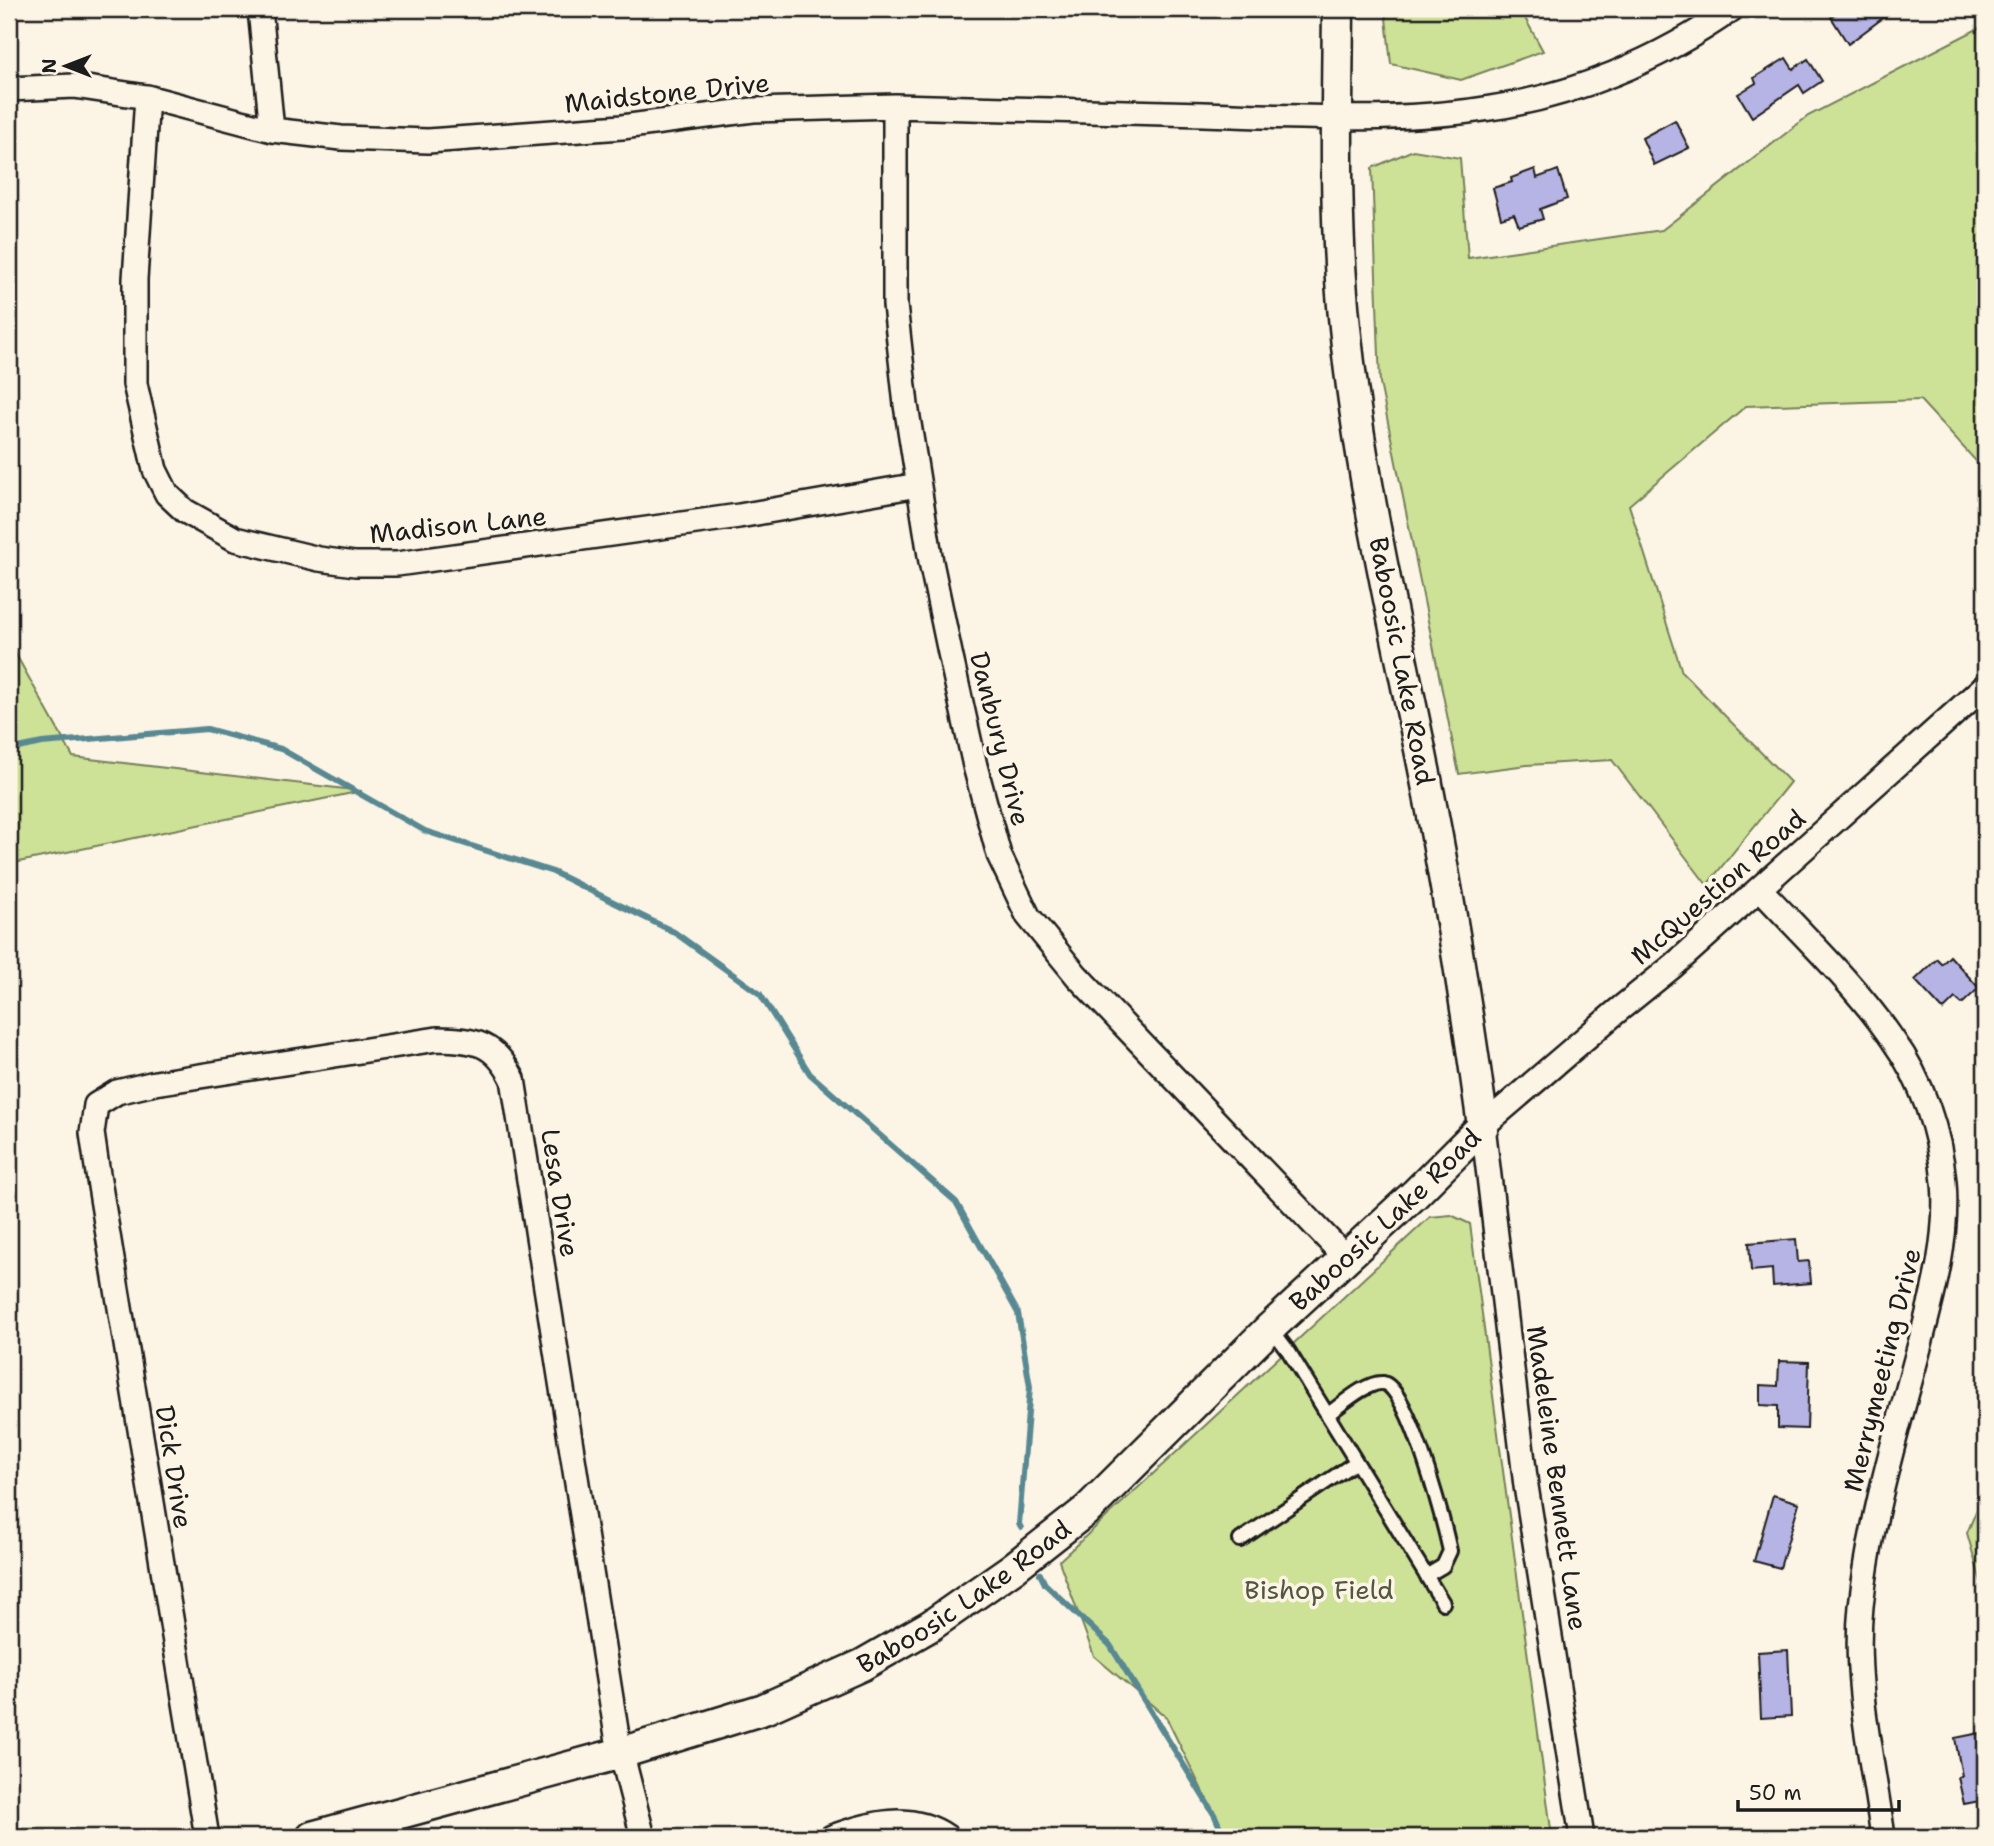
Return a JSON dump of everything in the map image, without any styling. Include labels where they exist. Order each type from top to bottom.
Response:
[{"type":"street","points":[[260,9],[272,130]]},
{"type":"street","name":"Baboosic Lake Road","points":[[312,1837],[621,1754],[764,1709],[850,1671],[930,1626],[1023,1561],[1088,1509],[1271,1327],[1415,1194],[1483,1126],[1464,983],[1449,898],[1392,620],[1353,398],[1344,324],[1339,233],[1338,9]]},
{"type":"street","name":"Maidstone Drive","points":[[9,89],[74,86],[147,97],[272,130],[341,138],[428,141],[622,127],[753,110],[895,106],[1337,118],[1474,111],[1550,95],[1625,68],[1662,51],[1700,32],[1732,9]]},
{"type":"street","name":"Madison Lane","points":[[147,97],[135,279],[135,384],[155,470],[167,494],[185,511],[217,531],[235,539],[319,559],[355,564],[397,564],[739,516],[918,485]]},
{"type":"street","name":"Danbury Drive","points":[[895,106],[895,305],[918,485],[942,614],[975,766],[999,855],[1028,916],[1077,976],[1345,1257]]},
{"type":"street","name":"McQuestion Road","points":[[1483,1126],[1673,966],[1985,686]]},
{"type":"street","name":"Merrymeeting Drive","points":[[1760,889],[1894,1040],[1919,1085],[1932,1121],[1944,1183],[1943,1235],[1934,1287],[1882,1486],[1860,1609],[1859,1660],[1883,1837]]},
{"type":"street","name":"Lesa Drive","points":[[96,1105],[117,1092],[155,1083],[437,1039],[476,1042],[492,1049],[504,1062],[513,1079],[518,1104],[582,1522],[621,1754],[643,1837]]},
{"type":"street","name":"Dick Drive","points":[[96,1105],[92,1133],[98,1174],[207,1837]]},
{"type":"street","name":"Madeleine Bennett Lane","points":[[1483,1126],[1526,1486],[1582,1837]]},
{"type":"street","points":[[832,1837],[866,1825],[891,1821],[916,1824],[947,1837]]},
{"type":"lane","points":[[1271,1327],[1443,1604]]},
{"type":"lane","points":[[1327,1415],[1365,1387],[1379,1382],[1388,1384],[1400,1398],[1436,1490],[1450,1551],[1443,1566],[1426,1576]]},
{"type":"lane","points":[[1240,1540],[1356,1462]]},
{"type":"green space","points":[[1385,9],[1520,9],[1543,51],[1461,80],[1391,64]]},
{"type":"green space","points":[[1985,25],[1985,471],[1920,400],[1746,406],[1629,505],[1682,672],[1790,782],[1707,885],[1612,760],[1527,765],[1459,774],[1380,383],[1372,168],[1413,150],[1460,158],[1468,258],[1662,230],[1808,116]]},
{"type":"green space","points":[[9,642],[73,757],[362,791],[9,864]]},
{"type":"green space","name":"Bishop Field","points":[[1451,1215],[1470,1224],[1552,1837],[1225,1837],[1166,1717],[1094,1656],[1059,1561],[1430,1217]]},
{"type":"green space","points":[[1985,1490],[1985,1596],[1967,1533]]},
{"type":"building","points":[[1843,9],[1895,9],[1848,44],[1831,17]]},
{"type":"building","points":[[1786,58],[1793,69],[1808,59],[1822,81],[1804,93],[1799,85],[1752,117],[1738,94],[1756,83],[1754,78]]},
{"type":"building","points":[[1675,120],[1689,148],[1654,165],[1642,138]]},
{"type":"building","points":[[1535,169],[1537,178],[1558,170],[1567,199],[1540,209],[1543,219],[1519,226],[1514,214],[1501,218],[1493,188],[1512,182],[1511,178]]},
{"type":"building","points":[[1950,956],[1979,988],[1962,1004],[1955,998],[1943,1010],[1915,980],[1937,959],[1942,964]]},
{"type":"building","points":[[1796,1239],[1798,1262],[1809,1261],[1811,1283],[1773,1286],[1772,1269],[1751,1271],[1749,1243]]},
{"type":"building","points":[[1779,1361],[1809,1362],[1807,1429],[1778,1428],[1778,1406],[1760,1405],[1760,1385],[1778,1386]]},
{"type":"building","points":[[1773,1495],[1799,1503],[1780,1568],[1754,1561]]},
{"type":"building","points":[[1788,1650],[1791,1716],[1761,1718],[1758,1652]]},
{"type":"building","points":[[1985,1732],[1985,1800],[1964,1804],[1958,1777],[1962,1776],[1955,1738]]},
{"type":"waterway","points":[[9,750],[42,743],[207,729],[281,749],[425,831],[553,872],[674,932],[760,994],[810,1074],[956,1202],[1018,1313],[1030,1387],[1019,1524],[1021,1528]]},
{"type":"waterway","points":[[1040,1574],[1045,1584],[1110,1645],[1215,1816],[1224,1837]]}]
